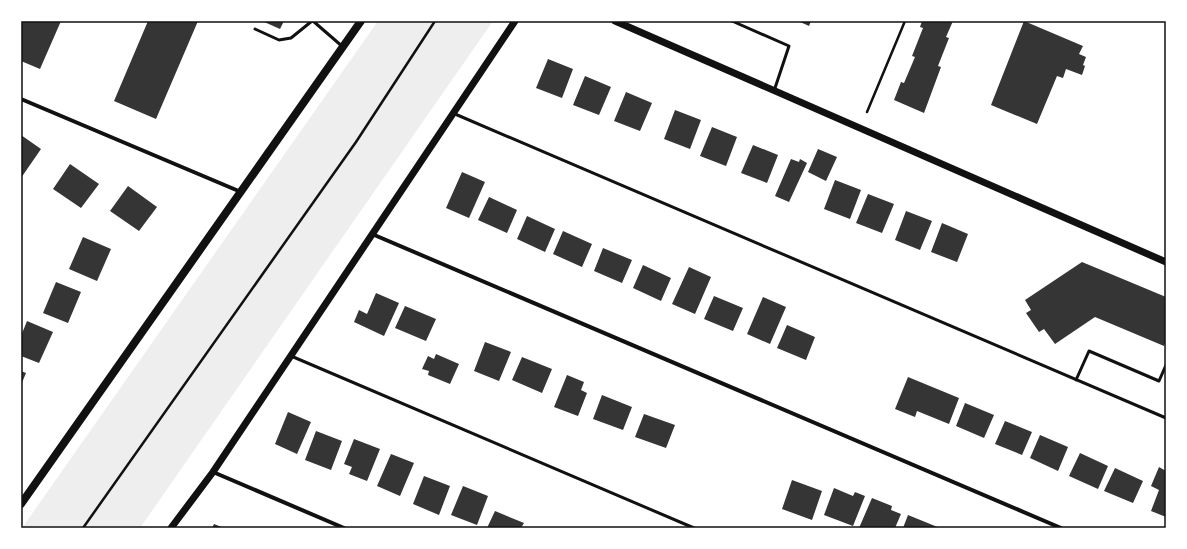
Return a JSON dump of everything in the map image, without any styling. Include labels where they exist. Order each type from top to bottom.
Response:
[{"type":"main road","points":[[21,504],[361,21]]},
{"type":"street","points":[[171,528],[213,472],[372,234],[455,114],[516,21]]},
{"type":"street","points":[[615,21],[1166,262]]},
{"type":"street","points":[[21,99],[241,192]]},
{"type":"street","points":[[372,234],[1060,528]]},
{"type":"street","points":[[213,472],[344,528]]},
{"type":"lane","points":[[255,29],[279,40],[291,38],[313,21],[343,47]]},
{"type":"lane","points":[[732,21],[790,46],[774,91]]},
{"type":"lane","points":[[455,114],[1166,418]]},
{"type":"lane","points":[[1076,380],[1089,351],[1158,381],[1166,365]]},
{"type":"lane","points":[[291,356],[694,528]]},
{"type":"path","points":[[83,528],[356,142],[435,21]]},
{"type":"path","points":[[867,112],[905,21]]},
{"type":"shaded area","points":[[378,21],[493,21],[140,528],[22,528]]},
{"type":"building","points":[[21,21],[61,21],[40,69],[21,61]]},
{"type":"building","points":[[148,21],[198,21],[156,119],[114,101]]},
{"type":"building","points":[[262,21],[284,21],[280,29]]},
{"type":"building","points":[[798,21],[811,21],[809,26]]},
{"type":"building","points":[[922,21],[953,21],[946,37],[949,38],[938,66],[941,67],[924,113],[894,100],[901,82],[904,83],[915,57],[912,56],[923,28],[920,27]]},
{"type":"building","points":[[1024,21],[1083,46],[1079,54],[1086,57],[1082,75],[1066,69],[1063,78],[1057,76],[1037,124],[991,105]]},
{"type":"building","points":[[548,59],[573,69],[562,98],[536,88]]},
{"type":"building","points":[[585,76],[611,87],[599,115],[573,105]]},
{"type":"building","points":[[626,92],[652,103],[640,131],[614,121]]},
{"type":"building","points":[[675,110],[701,120],[690,149],[664,139]]},
{"type":"building","points":[[712,127],[737,137],[726,166],[700,156]]},
{"type":"building","points":[[21,135],[41,149],[21,178]]},
{"type":"building","points":[[753,145],[778,155],[767,183],[741,173]]},
{"type":"building","points":[[818,149],[837,157],[826,181],[808,172]]},
{"type":"building","points":[[791,159],[799,162],[800,159],[807,163],[789,202],[775,196]]},
{"type":"building","points":[[70,164],[99,184],[81,208],[53,189]]},
{"type":"building","points":[[462,172],[485,182],[469,218],[446,208]]},
{"type":"building","points":[[835,180],[861,190],[850,219],[824,209]]},
{"type":"building","points":[[128,186],[157,207],[139,231],[110,211]]},
{"type":"building","points":[[868,194],[894,204],[882,233],[856,223]]},
{"type":"building","points":[[489,197],[517,210],[507,233],[478,220]]},
{"type":"building","points":[[906,211],[932,221],[920,250],[895,240]]},
{"type":"building","points":[[527,216],[555,229],[545,252],[517,239]]},
{"type":"building","points":[[942,223],[968,234],[957,262],[931,252]]},
{"type":"building","points":[[563,231],[592,244],[582,267],[553,254]]},
{"type":"building","points":[[83,237],[111,249],[97,281],[69,269]]},
{"type":"building","points":[[603,248],[632,260],[622,283],[594,271]]},
{"type":"building","points":[[1082,262],[1166,297],[1166,341],[1164,346],[1095,317],[1055,344],[1044,329],[1039,332],[1026,313],[1031,310],[1025,300]]},
{"type":"building","points":[[643,265],[671,278],[661,301],[633,288]]},
{"type":"building","points":[[689,267],[711,277],[695,314],[672,304]]},
{"type":"building","points":[[56,282],[81,292],[68,323],[43,313]]},
{"type":"building","points":[[376,293],[399,303],[384,336],[354,322],[359,310],[367,314]]},
{"type":"building","points":[[714,296],[743,308],[733,331],[704,319]]},
{"type":"building","points":[[763,297],[786,307],[770,344],[747,334]]},
{"type":"building","points":[[405,306],[436,319],[426,341],[395,328]]},
{"type":"building","points":[[27,321],[53,332],[39,363],[21,356],[21,336]]},
{"type":"building","points":[[787,325],[815,337],[806,360],[777,348]]},
{"type":"building","points":[[485,342],[511,352],[499,381],[474,371]]},
{"type":"building","points":[[436,354],[459,364],[450,384],[428,375],[429,371],[422,369],[428,356],[434,359]]},
{"type":"building","points":[[522,357],[552,369],[542,393],[512,380]]},
{"type":"building","points":[[21,371],[26,373],[21,385]]},
{"type":"building","points":[[567,375],[584,382],[581,390],[587,393],[578,416],[554,407]]},
{"type":"building","points":[[908,377],[959,398],[949,424],[917,411],[915,417],[895,409]]},
{"type":"building","points":[[602,395],[632,407],[623,430],[593,419]]},
{"type":"building","points":[[965,403],[994,415],[984,438],[956,426]]},
{"type":"building","points":[[288,412],[311,422],[297,454],[275,444]]},
{"type":"building","points":[[644,414],[675,425],[666,448],[635,437]]},
{"type":"building","points":[[1005,421],[1032,432],[1022,455],[995,444]]},
{"type":"building","points":[[316,431],[342,441],[331,470],[305,460]]},
{"type":"building","points":[[1040,435],[1068,447],[1058,471],[1030,458]]},
{"type":"building","points":[[354,439],[380,449],[367,481],[349,474],[352,467],[344,464]]},
{"type":"building","points":[[1080,453],[1108,466],[1098,489],[1069,476]]},
{"type":"building","points":[[391,454],[414,463],[400,496],[377,486]]},
{"type":"building","points":[[1159,467],[1166,471],[1166,517],[1151,511],[1159,490],[1151,486]]},
{"type":"building","points":[[1115,468],[1143,481],[1133,503],[1104,491]]},
{"type":"building","points":[[424,476],[450,486],[439,515],[413,504]]},
{"type":"building","points":[[792,480],[822,491],[812,520],[782,509]]},
{"type":"building","points":[[463,486],[488,496],[477,525],[451,515]]},
{"type":"building","points":[[834,488],[853,496],[855,492],[865,496],[853,526],[824,515]]},
{"type":"building","points":[[872,498],[892,506],[891,510],[901,514],[895,528],[859,528]]},
{"type":"building","points":[[495,511],[524,523],[521,528],[487,528]]},
{"type":"building","points":[[908,515],[940,528],[903,528]]},
{"type":"building","points":[[214,524],[224,528],[212,528]]}]
